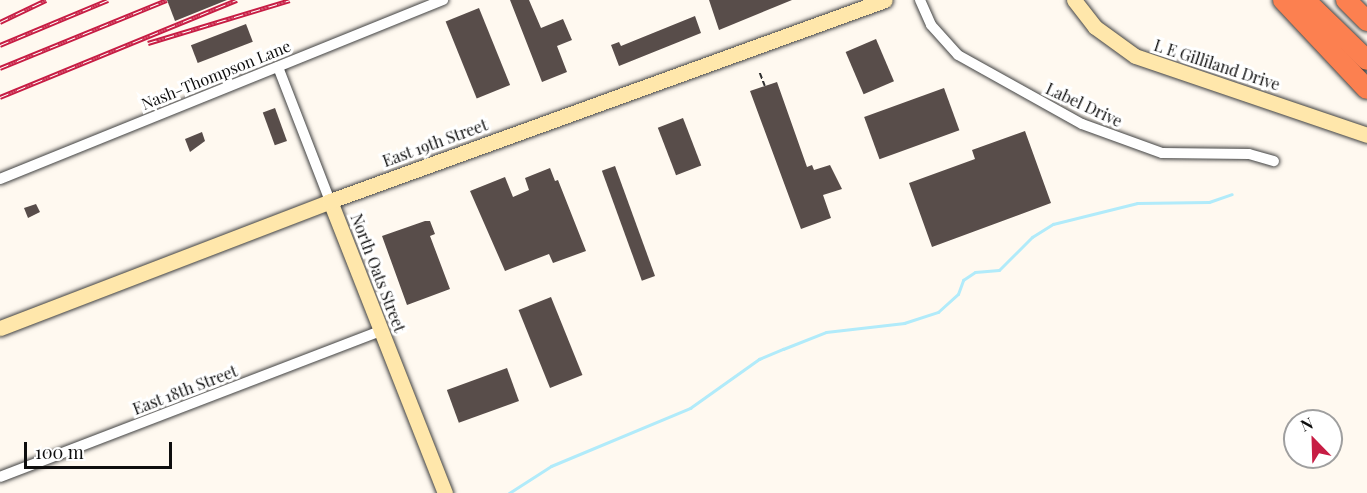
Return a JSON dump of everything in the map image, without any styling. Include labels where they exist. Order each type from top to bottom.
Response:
[{"type":"highway","points":[[1283,0],[1367,89]]},
{"type":"highway","points":[[1305,0],[1367,60]]},
{"type":"highway","points":[[1346,0],[1367,21]]},
{"type":"street","name":"Nash-Thompson Lane","points":[[0,179],[443,0]]},
{"type":"street","name":"East 19th Street","points":[[0,328],[330,201],[885,0]]},
{"type":"street","name":"Label Drive","points":[[920,0],[935,31],[958,55],[1082,124],[1162,153],[1249,154],[1274,161]]},
{"type":"street","name":"L E Gilliland Drive","points":[[1074,0],[1095,27],[1135,57],[1367,135]]},
{"type":"street","name":"North Oats Street","points":[[278,67],[445,493]]},
{"type":"street","name":"East 18th Street","points":[[0,477],[381,331]]},
{"type":"path","points":[[760,73],[765,86]]},
{"type":"building","points":[[167,0],[227,0],[175,21]]},
{"type":"building","points":[[510,0],[529,0],[541,28],[563,19],[572,40],[557,46],[567,72],[542,82]]},
{"type":"building","points":[[709,0],[792,0],[719,30]]},
{"type":"building","points":[[479,8],[510,85],[477,98],[446,21]]},
{"type":"building","points":[[695,16],[701,33],[619,66],[611,45],[619,42],[621,46]]},
{"type":"building","points":[[246,24],[253,42],[198,63],[191,45]]},
{"type":"building","points":[[876,39],[894,81],[864,94],[846,52]]},
{"type":"building","points":[[777,82],[807,167],[812,165],[814,170],[830,165],[842,189],[823,195],[831,218],[801,229],[750,91]]},
{"type":"building","points":[[944,88],[959,130],[880,159],[864,117]]},
{"type":"building","points":[[275,108],[287,141],[275,145],[263,112]]},
{"type":"building","points":[[683,118],[701,166],[676,175],[658,128]]},
{"type":"building","points":[[1025,131],[1051,203],[932,247],[909,183],[975,159],[972,150]]},
{"type":"building","points":[[202,132],[205,141],[190,152],[185,139]]},
{"type":"building","points":[[615,166],[655,276],[642,281],[602,171]]},
{"type":"building","points":[[550,168],[555,181],[558,180],[586,251],[553,263],[549,254],[505,271],[470,191],[505,177],[513,197],[529,190],[525,178]]},
{"type":"building","points":[[36,204],[40,212],[28,218],[24,208]]},
{"type":"building","points":[[430,221],[435,234],[430,236],[450,289],[407,305],[382,236]]},
{"type":"building","points":[[551,297],[582,375],[550,388],[519,310]]},
{"type":"building","points":[[507,368],[519,401],[459,423],[447,390]]},
{"type":"waterway","points":[[509,493],[551,466],[690,408],[759,359],[826,332],[904,323],[938,312],[958,294],[963,280],[975,272],[999,270],[1032,237],[1053,224],[1137,203],[1209,202],[1232,194]]},
{"type":"railway","points":[[0,22],[46,0]]},
{"type":"railway","points":[[0,45],[108,0]]},
{"type":"railway","points":[[0,68],[167,0]]},
{"type":"railway","points":[[0,97],[237,0]]},
{"type":"railway","points":[[148,43],[290,0]]}]
